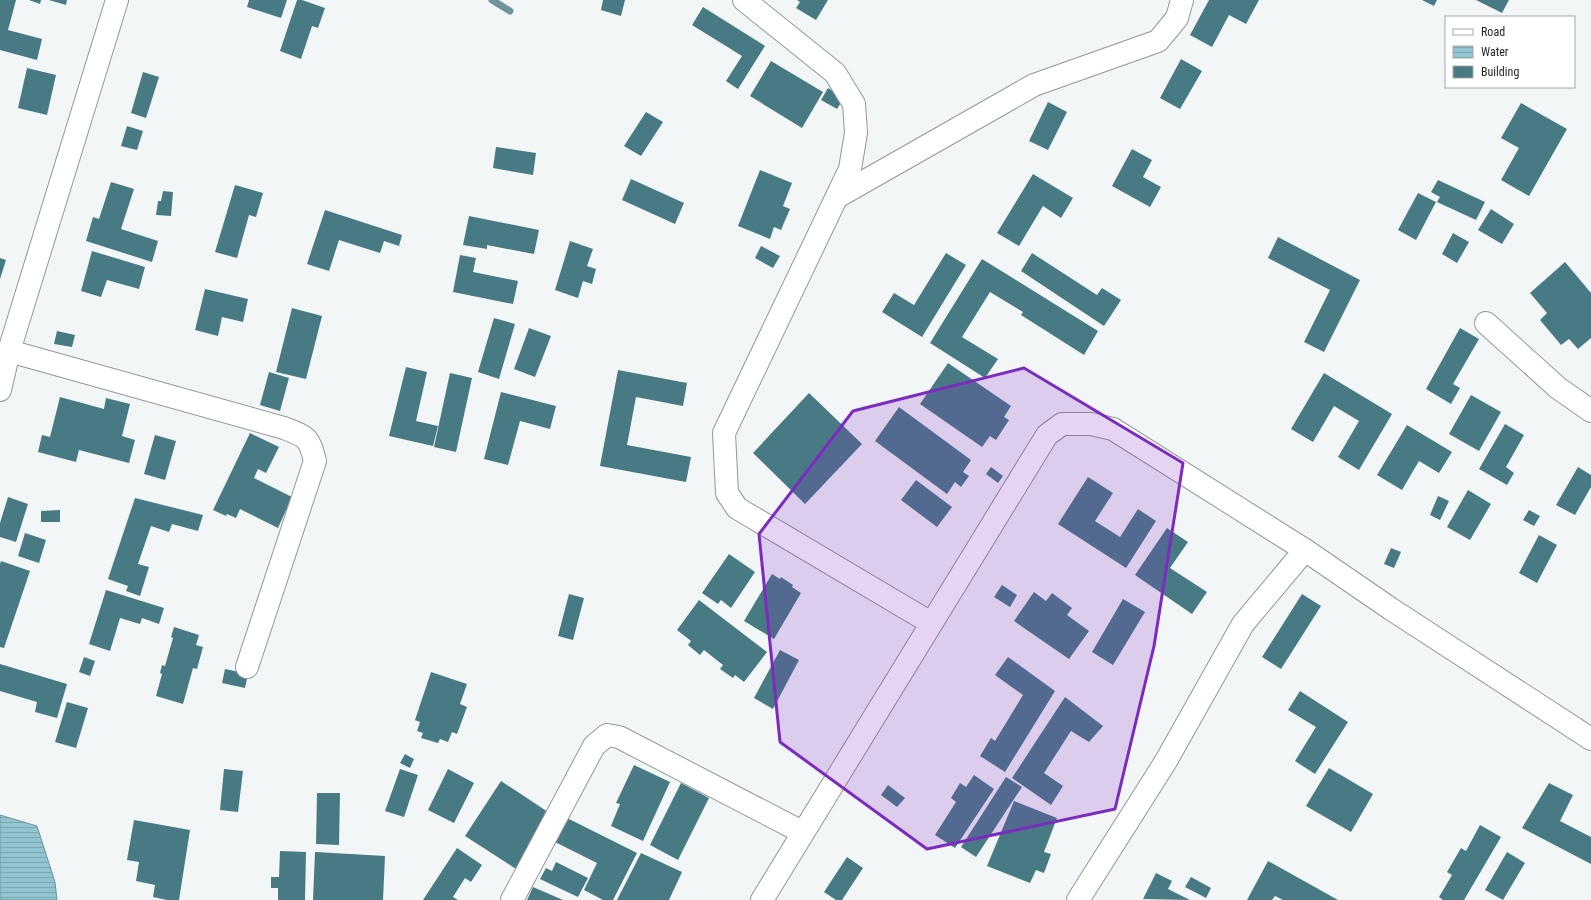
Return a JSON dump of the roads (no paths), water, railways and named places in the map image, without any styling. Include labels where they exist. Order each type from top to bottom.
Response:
[{"type":"street","points":[[0,390],[9,351],[117,0]]},
{"type":"street","points":[[744,0],[836,73],[854,104],[856,133],[850,169],[724,433],[727,493],[737,508],[931,623]]},
{"type":"street","points":[[837,197],[1034,85],[1158,41],[1177,18],[1182,0]]},
{"type":"street","points":[[1486,323],[1558,388],[1591,411]]},
{"type":"street","points":[[9,351],[284,428],[302,435],[311,444],[315,461],[247,667]]},
{"type":"street","points":[[762,900],[802,832],[1047,435],[1062,424],[1091,424],[1113,429],[1305,550],[1391,609],[1591,739]]},
{"type":"street","points":[[1078,900],[1166,761],[1243,624],[1305,550]]},
{"type":"street","points":[[512,900],[594,746],[607,735],[619,737],[802,832]]},
{"type":"water","points":[[0,815],[37,826],[55,882],[57,900],[0,900]]},
{"type":"waterway","points":[[492,0],[510,11]]}]
